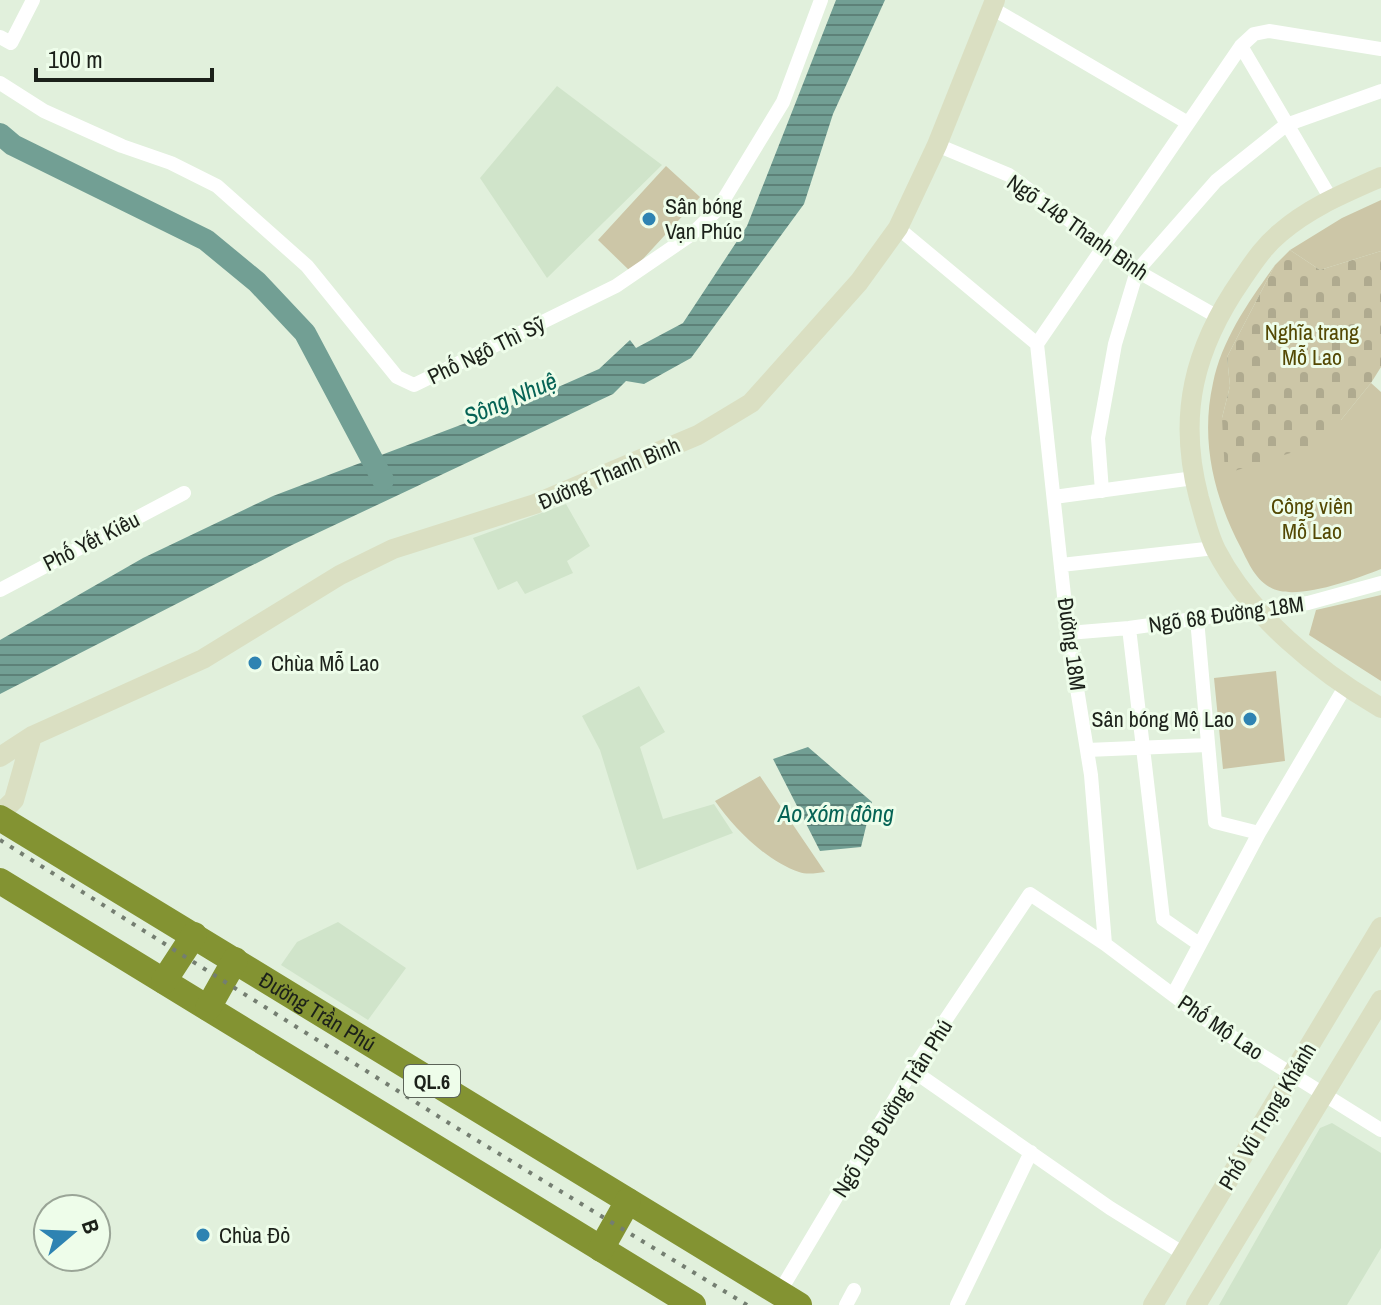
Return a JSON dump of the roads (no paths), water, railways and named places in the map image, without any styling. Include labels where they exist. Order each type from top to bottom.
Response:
[{"type":"highway","name":"Đường Trần Phú","points":[[0,816],[789,1299]]},
{"type":"highway","name":"QL.6","points":[[4,886],[693,1305]]},
{"type":"highway","points":[[164,981],[194,935]]},
{"type":"highway","points":[[208,1008],[235,960]]},
{"type":"highway","points":[[601,1249],[628,1201]]},
{"type":"street","points":[[0,37],[11,43],[33,0]]},
{"type":"street","name":"Phố Ngô Thì Sỹ","points":[[0,83],[44,111],[122,146],[171,163],[217,186],[307,266],[397,377],[414,385],[616,286],[692,234],[718,209],[783,102],[821,0]]},
{"type":"street","points":[[992,4],[1188,123]]},
{"type":"street","name":"Đường Thanh Bình","points":[[0,757],[32,736],[203,659],[340,575],[393,549],[535,504],[698,435],[758,397],[867,272],[898,228],[937,145],[992,4]]},
{"type":"street","points":[[898,228],[1037,344],[1103,243],[1241,46],[1254,34],[1269,31],[1381,49]]},
{"type":"street","points":[[1241,46],[1331,199]]},
{"type":"street","points":[[1102,491],[1098,438],[1115,344],[1137,271],[1216,181],[1286,125],[1381,91]]},
{"type":"street","name":"Ngõ 148 Thanh Bình","points":[[937,145],[1009,175],[1137,271],[1216,316]]},
{"type":"street","points":[[1381,177],[1331,199],[1281,232],[1262,251],[1216,316],[1191,394],[1189,433],[1194,478],[1215,548],[1234,578],[1300,649],[1345,687],[1381,708]]},
{"type":"street","name":"Đường 18M","points":[[1037,344],[1068,633],[1087,750],[1105,944]]},
{"type":"street","points":[[1054,497],[1194,478]]},
{"type":"street","name":"Phố Yết Kiêu","points":[[0,590],[184,493]]},
{"type":"street","points":[[1061,565],[1215,548]]},
{"type":"street","name":"Ngõ 68 Đường 18M","points":[[1068,633],[1129,628],[1258,607],[1308,603],[1381,583]]},
{"type":"street","points":[[1197,619],[1215,822],[1259,833]]},
{"type":"street","points":[[1129,628],[1163,919],[1199,944]]},
{"type":"street","points":[[1173,995],[1259,833],[1345,687]]},
{"type":"street","points":[[0,816],[14,800],[32,736]]},
{"type":"street","points":[[1087,750],[1207,745]]},
{"type":"street","name":"Ngõ 108 Đường Trần Phú","points":[[789,1299],[912,1070],[1030,894],[1105,944]]},
{"type":"street","name":"Phố Vũ Trọng Khánh","points":[[1153,1305],[1381,927]]},
{"type":"street","name":"Phố Mộ Lao","points":[[1105,944],[1213,1025],[1381,1130]]},
{"type":"street","name":"Phố Vũ Trọng Khánh","points":[[1196,1305],[1381,1000]]},
{"type":"street","points":[[912,1070],[1184,1254]]},
{"type":"street","points":[[957,1305],[1031,1152]]},
{"type":"street","points":[[846,1305],[854,1290]]},
{"type":"water","points":[[836,0],[885,0],[833,114],[804,204],[691,358],[644,384],[626,381],[613,394],[292,545],[0,694],[0,640],[143,558],[273,496],[540,395],[599,369],[630,340],[636,348],[683,323],[747,226]]},
{"type":"water","name":"Ao xóm đông","points":[[808,747],[872,802],[861,847],[820,851],[773,759]]},
{"type":"waterway","points":[[0,134],[13,145],[206,240],[257,282],[305,333],[383,480]]},
{"type":"railway","points":[[0,840],[452,1125],[747,1305]]},
{"type":"place","name":"Sân bóng Vạn Phúc","points":[[649,219]]},
{"type":"place","name":"Chùa Mỗ Lao","points":[[255,663]]},
{"type":"place","name":"Sân bóng Mộ Lao","points":[[1250,719]]},
{"type":"place","name":"Chùa Đỏ","points":[[203,1235]]},
{"type":"park label","name":"Nghĩa trang Mỗ Lao","points":[[1312,344]]},
{"type":"park label","name":"Công viên Mỗ Lao","points":[[1312,518]]},
{"type":"water label","name":"Sông Nhuệ","points":[[510,398]]}]
